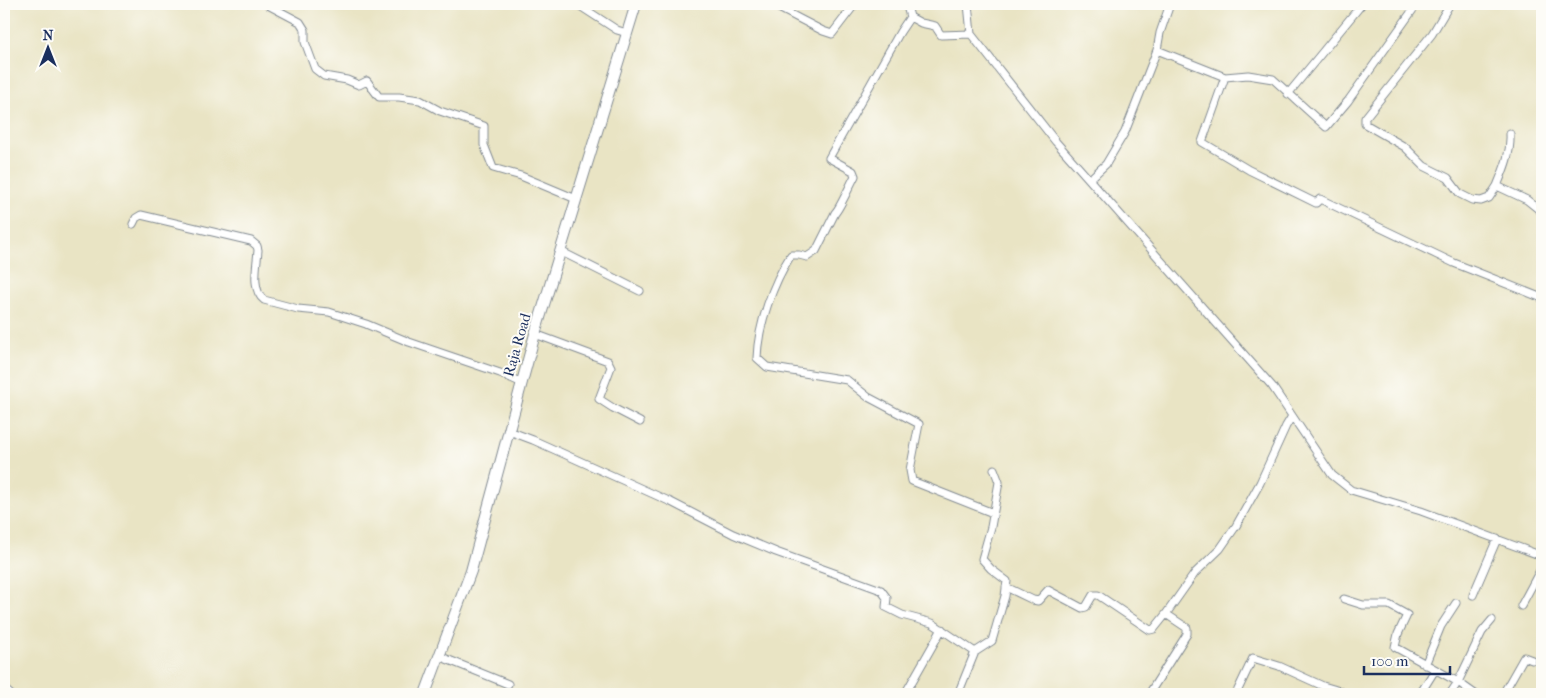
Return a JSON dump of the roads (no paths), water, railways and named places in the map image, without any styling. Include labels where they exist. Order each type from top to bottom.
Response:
[{"type":"street","points":[[266,4],[300,22],[305,30],[305,42],[315,69],[324,76],[347,80],[359,85],[367,81],[379,97],[420,100],[440,111],[484,126],[484,145],[493,168],[522,176],[576,198]]},
{"type":"street","points":[[577,4],[617,30],[627,33]]},
{"type":"street","name":"Raja Road","points":[[425,694],[471,571],[535,334],[636,4]]},
{"type":"street","points":[[771,4],[832,34],[855,4]]},
{"type":"street","points":[[902,4],[908,6],[910,17],[829,158],[853,171],[855,176],[816,251],[807,257],[791,255],[784,266],[773,292],[757,341],[757,358],[767,367],[847,380],[868,397],[919,424],[910,470],[912,481],[993,513]]},
{"type":"street","points":[[968,4],[971,34],[1056,142],[1272,386],[1332,476],[1351,490],[1421,511],[1542,556]]},
{"type":"street","points":[[1090,179],[1106,164],[1125,132],[1157,50],[1170,4]]},
{"type":"street","points":[[1288,94],[1362,4]]},
{"type":"street","points":[[1157,50],[1225,77],[1248,75],[1265,76],[1273,79],[1326,127],[1348,101],[1417,4]]},
{"type":"street","points":[[1450,4],[1432,34],[1365,118],[1365,124],[1405,147],[1424,166],[1448,178],[1460,194],[1481,201],[1489,198],[1497,186],[1507,162],[1511,146],[1510,134]]},
{"type":"street","points":[[910,17],[921,23],[935,26],[941,35],[971,34]]},
{"type":"street","points":[[1225,77],[1202,142],[1249,170],[1316,203],[1320,199],[1454,263],[1542,298]]},
{"type":"street","points":[[1497,186],[1526,200],[1542,212]]},
{"type":"street","points":[[133,224],[136,218],[141,215],[251,241],[257,246],[258,250],[256,289],[264,300],[298,309],[330,312],[522,382]]},
{"type":"street","points":[[560,251],[640,291]]},
{"type":"street","points":[[535,334],[608,361],[611,367],[599,399],[640,422]]},
{"type":"street","points":[[1006,587],[1038,601],[1048,590],[1082,608],[1086,607],[1093,595],[1098,595],[1150,630],[1154,629],[1196,573],[1220,549],[1236,526],[1292,416]]},
{"type":"street","points":[[509,431],[671,502],[733,534],[776,552],[881,590],[887,598],[886,606],[902,615],[932,623],[975,652]]},
{"type":"street","points":[[958,694],[975,652],[992,642],[1006,596],[1007,581],[991,569],[982,558],[991,527],[999,482],[994,469]]},
{"type":"street","points":[[1473,595],[1497,539]]},
{"type":"street","points":[[1521,606],[1542,567]]},
{"type":"street","points":[[1344,599],[1363,605],[1389,605],[1407,615],[1398,634],[1395,647],[1458,682],[1475,694]]},
{"type":"street","points":[[1424,664],[1441,626],[1456,603]]},
{"type":"street","points":[[1149,694],[1187,634],[1187,628],[1166,614]]},
{"type":"street","points":[[1450,694],[1458,682],[1482,632],[1492,620]]},
{"type":"street","points":[[905,694],[942,630]]},
{"type":"street","points":[[439,656],[508,684]]},
{"type":"street","points":[[1236,694],[1253,658],[1279,666],[1346,694]]},
{"type":"street","points":[[1503,694],[1524,658],[1532,660]]},
{"type":"street","points":[[1420,694],[1435,670]]},
{"type":"street","points":[[4,689],[10,694]]}]
